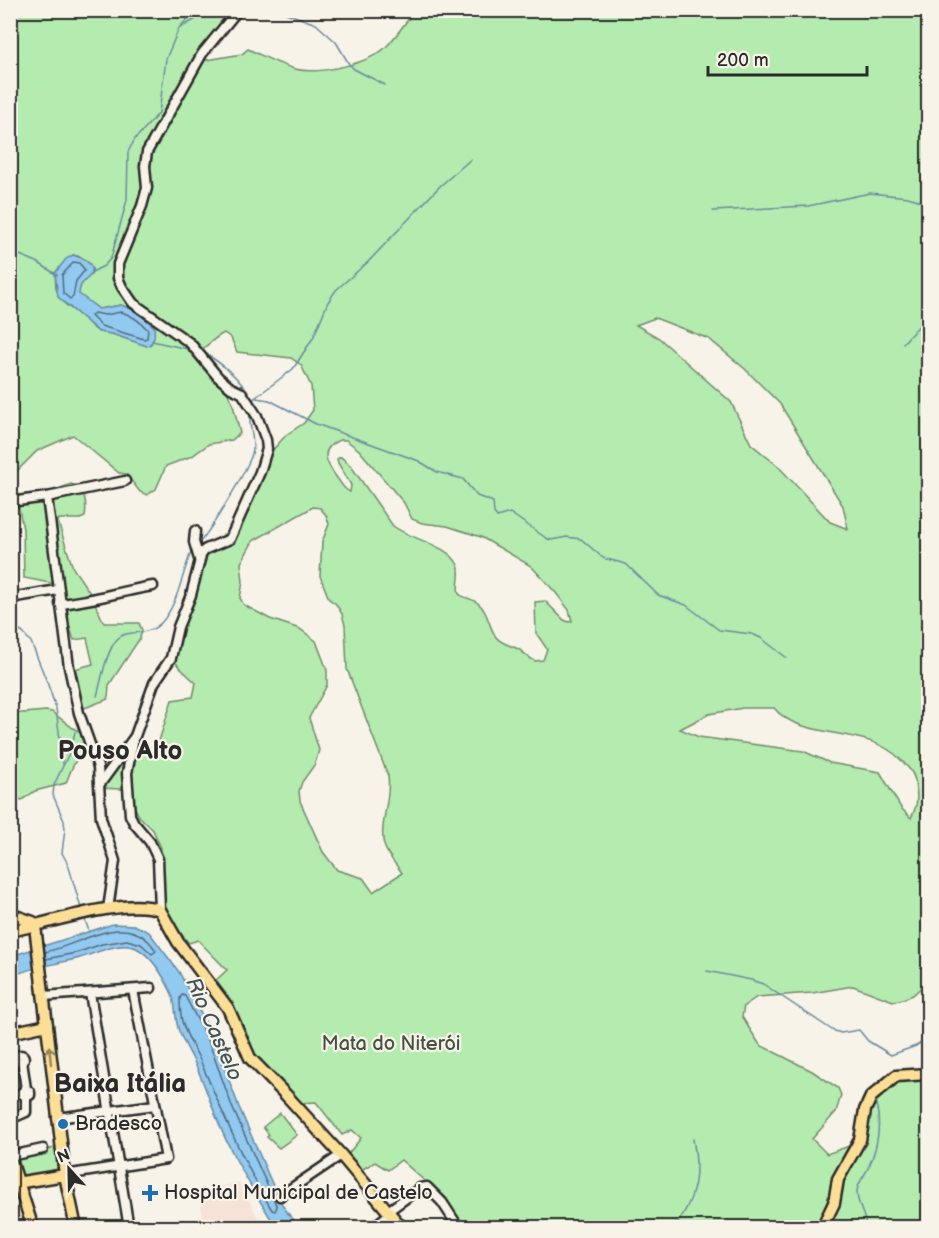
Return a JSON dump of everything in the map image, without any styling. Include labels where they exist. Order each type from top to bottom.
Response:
[{"type":"main road","points":[[10,931],[108,909],[143,906],[160,910],[178,942],[228,1008],[250,1058],[341,1155],[402,1227]]},
{"type":"main road","points":[[10,914],[33,922],[35,926],[57,1118],[65,1175],[76,1227]]},
{"type":"main road","points":[[10,1033],[47,1025]]},
{"type":"main road","points":[[822,1227],[834,1203],[838,1179],[860,1140],[865,1110],[871,1097],[896,1076],[928,1074]]},
{"type":"main road","points":[[10,1157],[14,1183],[33,1227]]},
{"type":"main road","points":[[14,1183],[65,1175]]},
{"type":"street","points":[[160,910],[158,859],[150,842],[134,823],[130,814],[127,773],[135,736],[154,683],[171,658],[178,627],[191,595],[200,559],[206,549],[230,539],[260,472],[267,449],[257,416],[242,393],[231,388],[218,377],[190,343],[133,303],[122,287],[117,270],[147,188],[145,166],[147,152],[202,54],[238,10]]},
{"type":"street","points":[[10,502],[125,481]]},
{"type":"street","points":[[47,497],[69,667],[76,703],[98,768],[100,818],[115,861],[108,909]]},
{"type":"street","points":[[195,531],[194,542],[200,559]]},
{"type":"street","points":[[10,584],[12,598],[58,590]]},
{"type":"street","points":[[60,604],[94,600],[111,594],[153,586]]},
{"type":"street","points":[[100,784],[135,736]]},
{"type":"street","points":[[44,996],[151,988]]},
{"type":"street","points":[[65,1175],[166,1159],[133,990]]},
{"type":"street","points":[[90,993],[129,1227]]},
{"type":"street","points":[[10,1119],[26,1112],[22,1061]]},
{"type":"street","points":[[10,1096],[25,1093]]},
{"type":"street","points":[[57,1118],[155,1105]]},
{"type":"street","points":[[10,1157],[44,1149]]},
{"type":"street","points":[[280,1196],[341,1155]]},
{"type":"street","points":[[372,1227],[424,1186],[442,1202],[459,1227]]},
{"type":"shaded area","points":[[239,1182],[263,1227],[204,1227],[199,1192]]},
{"type":"green space","name":"Mata do Niterói","points":[[10,11],[232,11],[215,30],[195,62],[242,54],[248,49],[295,69],[317,70],[343,67],[378,53],[390,43],[415,11],[928,11],[928,981],[913,995],[893,1001],[853,986],[812,993],[757,997],[744,1006],[742,1017],[760,1045],[812,1071],[838,1088],[841,1095],[836,1112],[812,1139],[827,1154],[852,1145],[835,1172],[829,1204],[818,1227],[466,1227],[429,1185],[401,1160],[388,1170],[375,1162],[361,1170],[348,1154],[361,1138],[352,1130],[342,1135],[316,1102],[300,1103],[259,1065],[213,983],[227,970],[198,940],[189,943],[165,909],[161,848],[153,830],[139,816],[134,806],[133,783],[122,789],[98,788],[96,764],[89,751],[77,759],[66,783],[35,791],[22,800],[11,797],[11,714],[52,712],[92,739],[105,769],[127,748],[158,757],[158,744],[172,700],[193,697],[196,683],[174,660],[178,615],[202,552],[239,519],[245,498],[271,452],[286,435],[304,423],[313,410],[311,386],[301,365],[291,358],[237,352],[231,338],[224,333],[195,354],[226,389],[233,405],[240,433],[232,440],[209,444],[192,456],[166,466],[156,489],[147,495],[140,492],[126,474],[119,473],[73,435],[37,451],[11,477]],"holes":[[[73,255],[81,257],[90,264],[91,275],[81,283],[78,294],[99,309],[121,305],[138,312],[154,327],[151,344],[147,346],[99,332],[92,327],[66,305],[56,289],[55,273]],[[655,318],[709,339],[745,369],[780,404],[843,506],[848,529],[830,522],[778,466],[751,444],[731,402],[659,338],[636,325]],[[346,440],[359,450],[404,503],[412,519],[422,523],[447,526],[481,537],[531,566],[569,610],[572,621],[564,620],[545,601],[535,602],[536,633],[547,649],[543,660],[535,661],[520,650],[498,640],[487,615],[479,604],[459,594],[459,568],[453,558],[438,547],[393,526],[351,466],[341,457],[337,459],[338,463],[351,485],[350,492],[344,488],[327,462],[326,452],[333,444]],[[313,507],[320,508],[326,515],[329,524],[322,542],[320,576],[329,599],[336,604],[342,614],[345,625],[347,669],[388,776],[383,842],[402,873],[373,892],[363,878],[337,870],[323,852],[300,801],[299,791],[302,782],[315,764],[319,750],[309,718],[327,685],[327,670],[316,641],[300,629],[270,619],[244,605],[240,598],[243,582],[241,563],[253,541]],[[743,708],[774,708],[786,719],[801,725],[871,741],[887,749],[901,760],[913,775],[917,796],[915,810],[911,818],[901,808],[880,772],[830,763],[803,751],[699,737],[680,729],[709,714]]]},
{"type":"green space","points":[[71,484],[83,493],[86,506],[85,517],[59,519],[58,522],[73,568],[90,593],[104,623],[139,623],[142,630],[140,638],[109,685],[108,699],[82,709],[71,670],[93,664],[87,638],[74,640],[55,584],[24,578],[23,529],[18,504]]},
{"type":"green space","points":[[928,1079],[928,1227],[827,1228],[867,1105],[893,1083]]},
{"type":"green space","points":[[280,1113],[297,1135],[279,1148],[267,1137],[269,1135],[263,1127]]},
{"type":"green space","points":[[55,1148],[58,1173],[20,1178],[14,1158]]},
{"type":"water","points":[[73,255],[80,257],[92,267],[91,274],[82,284],[79,294],[99,309],[121,305],[138,312],[154,327],[154,338],[150,344],[147,346],[99,332],[58,297],[55,273],[66,259]]},
{"type":"water","name":"Rio Castelo","points":[[113,924],[134,925],[149,932],[179,972],[213,1037],[239,1107],[277,1195],[286,1211],[300,1227],[276,1227],[233,1155],[179,1031],[171,992],[148,957],[131,946],[115,947],[35,968],[11,977],[11,956]]},
{"type":"waterway","points":[[92,272],[104,266],[111,258],[127,200],[128,152],[135,139],[159,113],[166,59],[179,28],[196,10]]},
{"type":"waterway","points":[[180,28],[212,10]]},
{"type":"waterway","points":[[278,10],[316,24],[336,42],[354,69],[385,85]]},
{"type":"waterway","points":[[252,400],[293,369],[313,338],[328,302],[336,290],[368,262],[440,186],[471,159]]},
{"type":"waterway","points":[[713,211],[808,206],[870,193],[908,197],[928,203]]},
{"type":"waterway","points":[[10,251],[37,262],[57,275]]},
{"type":"waterway","points":[[903,343],[928,316]]},
{"type":"waterway","points":[[152,341],[192,350]]},
{"type":"waterway","points":[[202,351],[230,372],[242,384],[251,399]]},
{"type":"waterway","points":[[256,398],[269,400],[316,424],[419,461],[437,472],[463,479],[477,496],[493,502],[494,513],[497,517],[510,513],[551,540],[567,537],[581,539],[603,558],[626,564],[658,595],[686,605],[719,630],[752,634],[761,638],[787,658]]},
{"type":"waterway","points":[[199,543],[230,497],[251,457],[253,444],[250,412]]},
{"type":"waterway","points":[[97,696],[106,660],[114,643],[126,634],[153,629],[167,616],[176,598],[192,550]]},
{"type":"waterway","points":[[10,625],[23,633],[31,642],[47,682],[56,708],[63,764]]},
{"type":"waterway","points":[[75,732],[71,749],[54,785],[53,795],[64,821],[62,853],[68,864],[81,908]]},
{"type":"waterway","points":[[85,920],[89,931]]},
{"type":"waterway","points":[[707,971],[763,984],[832,1030],[841,1033],[859,1030],[868,1041],[891,1055],[916,1046],[928,1038]]},
{"type":"waterway","points":[[866,1228],[857,1191],[868,1169],[877,1142],[879,1126],[875,1101]]},
{"type":"waterway","points":[[674,1228],[692,1196],[696,1174],[693,1139]]},
{"type":"place","name":"Bradesco","points":[[63,1124]]},
{"type":"place","name":"Hospital Municipal de Castelo","points":[[150,1193]]},
{"type":"district","name":"Pouso Alto","points":[[120,751]]},
{"type":"district","name":"Baixa Itália","points":[[120,1084]]}]
